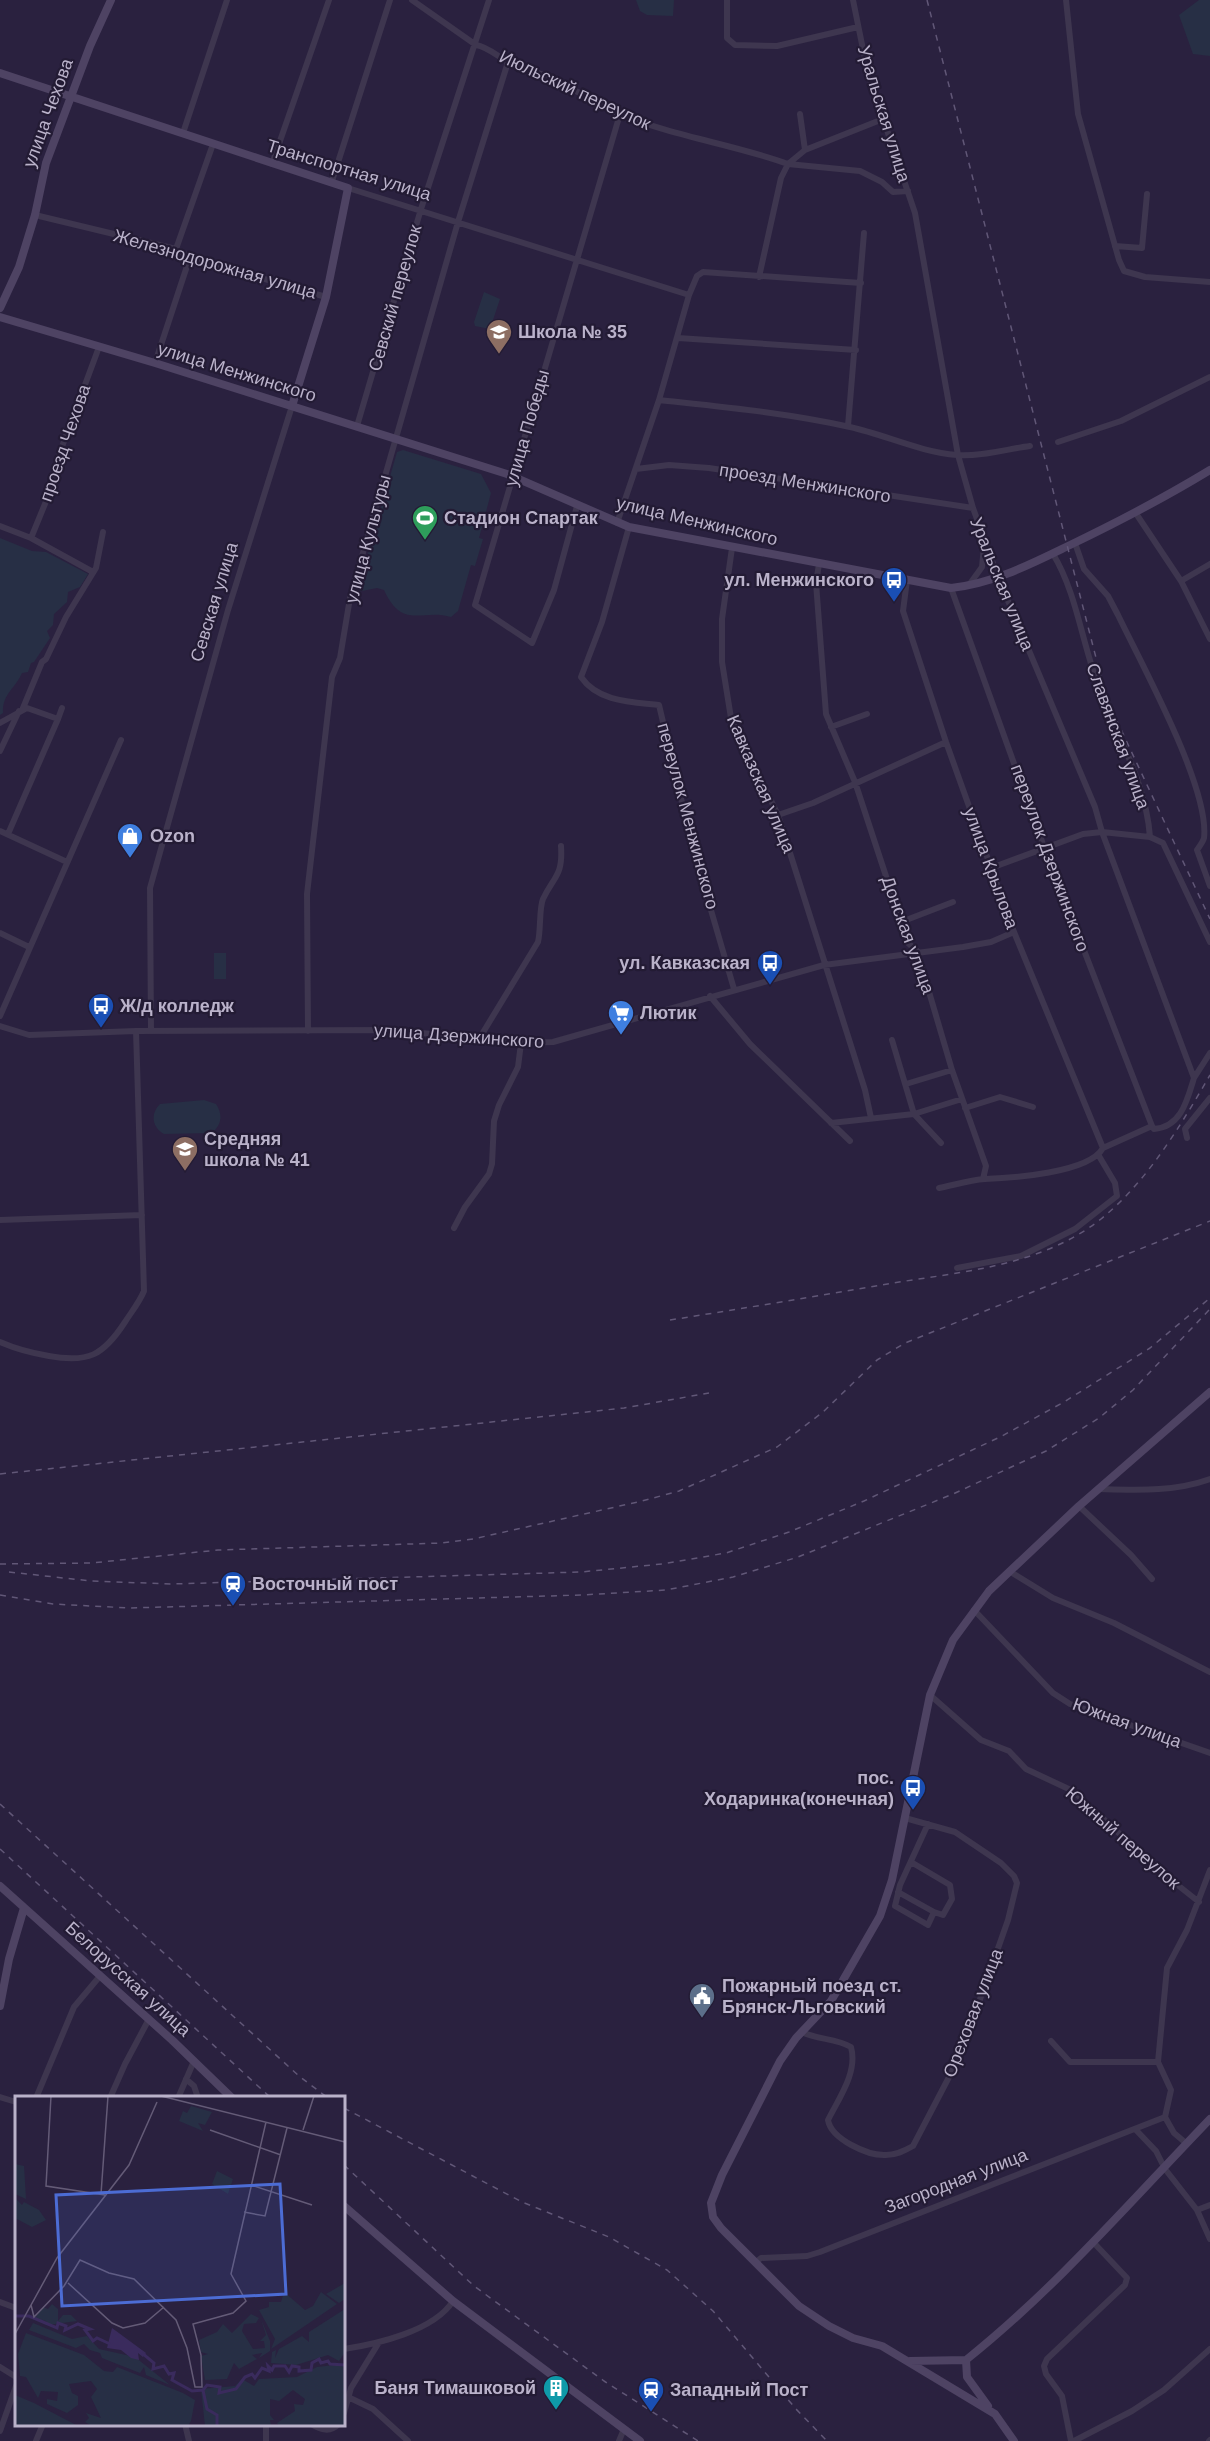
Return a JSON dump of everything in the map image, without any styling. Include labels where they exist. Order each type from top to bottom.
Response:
[{"type":"street","name":"улица Чехова","points":[[0,308],[19,267],[35,215],[46,163],[111,0]]},
{"type":"street","points":[[183,133],[227,0]]},
{"type":"street","points":[[272,164],[329,0]]},
{"type":"street","points":[[332,181],[390,0]]},
{"type":"street","name":"Июльский переулок","points":[[412,0],[476,45],[483,46],[508,62],[552,78],[579,95],[620,114],[686,137],[755,152],[788,164],[860,171],[882,182],[893,192],[908,191]]},
{"type":"street","name":"Севский переулок","points":[[357,426],[421,209],[489,0]]},
{"type":"street","points":[[727,0],[727,38],[735,45],[777,46],[858,27]]},
{"type":"street","name":"Уральская улица","points":[[853,0],[868,74],[908,191],[925,266],[958,455],[973,508],[998,577],[1095,807],[1102,832],[1194,1078]]},
{"type":"street","points":[[1066,0],[1078,114],[1124,271],[1135,275],[1210,282]]},
{"type":"street","name":"улица Культуры","points":[[308,1031],[307,894],[332,677],[340,658],[351,598],[396,438],[458,222],[508,62]]},
{"type":"street","name":"Транспортная улица","points":[[0,73],[72,95],[272,164],[689,295]]},
{"type":"street","name":"улица Победы","points":[[577,506],[554,590],[532,643],[476,605],[620,114]]},
{"type":"street","points":[[800,114],[805,150]]},
{"type":"street","points":[[759,277],[781,178],[788,164],[805,150],[883,118]]},
{"type":"street","points":[[176,249],[213,144]]},
{"type":"street","name":"Севская улица","points":[[151,1031],[150,888],[226,618],[326,297],[348,188]]},
{"type":"street","points":[[1115,246],[1142,248],[1147,194]]},
{"type":"street","name":"Железнодорожная улица","points":[[35,215],[176,249],[190,257],[326,297]]},
{"type":"street","points":[[848,426],[864,233]]},
{"type":"street","points":[[155,363],[190,257]]},
{"type":"street","points":[[617,523],[659,400],[689,295],[697,276],[703,272],[861,283]]},
{"type":"street","name":"улица Менжинского","points":[[0,317],[155,363],[513,476],[629,527],[951,588],[969,586],[998,577],[1053,554],[1210,470]]},
{"type":"street","points":[[678,338],[856,350]]},
{"type":"street","name":"проезд Чехова","points":[[31,538],[56,477],[60,452],[99,347]]},
{"type":"street","points":[[1058,441],[1120,421],[1210,376]]},
{"type":"street","points":[[659,400],[779,414],[848,426],[882,434],[925,449],[958,455],[1030,446]]},
{"type":"street","name":"проезд Менжинского","points":[[636,469],[669,465],[709,468],[973,508]]},
{"type":"street","points":[[1135,512],[1181,581],[1210,639]]},
{"type":"street","points":[[0,526],[31,538],[93,572]]},
{"type":"street","name":"переулок Менжинского","points":[[629,527],[602,622],[581,677],[589,689],[597,693],[626,701],[659,705],[692,845],[734,989]]},
{"type":"street","points":[[0,751],[42,662],[46,659],[66,617],[93,572],[103,532]]},
{"type":"street","points":[[969,586],[982,567],[984,542]]},
{"type":"street","points":[[1075,543],[1084,569],[1108,596],[1118,615],[1191,769],[1202,813],[1204,839],[1197,850],[1210,886]]},
{"type":"street","name":"Кавказская улица","points":[[732,548],[723,619],[722,662],[731,718],[778,815],[865,1090],[871,1118]]},
{"type":"street","name":"Славянская улица","points":[[1053,554],[1065,573],[1095,678],[1142,790],[1150,837]]},
{"type":"street","name":"Донская улица","points":[[819,564],[816,584],[826,714],[855,782],[908,943],[917,951],[952,1070],[986,1166],[983,1179]]},
{"type":"street","points":[[1181,581],[1210,564]]},
{"type":"street","name":"улица Крылова","points":[[907,580],[903,611],[946,742],[1014,932],[1103,1148]]},
{"type":"street","name":"переулок Дзержинского","points":[[951,588],[1044,847],[1152,1126]]},
{"type":"street","points":[[0,723],[21,709],[31,708],[58,719]]},
{"type":"street","points":[[8,834],[62,708]]},
{"type":"street","points":[[831,727],[867,714]]},
{"type":"street","points":[[0,1016],[121,740]]},
{"type":"street","points":[[778,815],[813,803],[946,742]]},
{"type":"street","points":[[0,831],[67,862]]},
{"type":"street","points":[[991,868],[1083,834],[1102,832],[1150,837],[1163,843],[1210,942]]},
{"type":"street","points":[[479,1040],[538,942],[542,928],[542,900],[556,880],[561,867],[561,846]]},
{"type":"street","points":[[901,922],[953,902]]},
{"type":"street","name":"улица Дзержинского","points":[[0,1026],[29,1035],[136,1031],[392,1030],[479,1040],[521,1043],[553,1042],[824,965],[991,942],[1014,932]]},
{"type":"street","points":[[0,933],[29,947]]},
{"type":"street","points":[[710,996],[750,1044],[850,1141]]},
{"type":"street","points":[[0,1342],[22,1351],[74,1360],[87,1359],[103,1348],[138,1305],[144,1291],[136,1031]]},
{"type":"street","points":[[892,1040],[914,1113],[941,1143]]},
{"type":"street","points":[[454,1228],[492,1164],[494,1122],[499,1105],[518,1067],[521,1043]]},
{"type":"street","points":[[939,1188],[983,1179],[999,1180],[1059,1171],[1099,1156],[1103,1148],[1152,1126],[1154,1129],[1162,1128],[1180,1115],[1194,1078],[1210,1053]]},
{"type":"street","points":[[906,1084],[952,1070]]},
{"type":"street","points":[[965,1108],[1000,1097],[1033,1107]]},
{"type":"street","points":[[1186,1138],[1185,1129],[1210,1098]]},
{"type":"street","points":[[831,1123],[914,1113],[962,1099]]},
{"type":"street","points":[[957,1268],[1021,1256],[1075,1229],[1117,1196],[1115,1183],[1099,1156]]},
{"type":"street","points":[[0,1220],[142,1215]]},
{"type":"street","points":[[995,2414],[910,2361],[882,2346],[854,2338],[829,2326],[799,2306],[721,2228],[713,2217],[711,2203],[722,2175],[780,2061],[802,2032],[831,2001],[876,1924],[892,1880],[930,1695],[948,1650],[973,1609],[1009,1571],[1079,1506],[1210,1392]]},
{"type":"street","points":[[1098,1489],[1158,1490],[1185,1487],[1210,1479]]},
{"type":"street","points":[[1079,1506],[1131,1555],[1152,1579]]},
{"type":"street","points":[[1009,1571],[1053,1598],[1114,1623],[1210,1672]]},
{"type":"street","name":"Южная улица","points":[[973,1609],[1053,1693],[1070,1704],[1210,1753]]},
{"type":"street","name":"Южный переулок","points":[[930,1695],[981,1740],[1009,1751],[1026,1769],[1073,1791],[1160,1871],[1198,1902]]},
{"type":"street","name":"Ореховая улица","points":[[802,2032],[811,2036],[833,2038],[851,2047],[853,2060],[849,2079],[828,2120],[835,2134],[860,2148],[879,2155],[902,2152],[913,2146],[960,2056],[1008,1920],[1017,1883],[1014,1876],[1001,1863],[955,1832],[905,1818]]},
{"type":"street","points":[[928,1824],[898,1892],[895,1906],[928,1925],[934,1912]]},
{"type":"street","points":[[898,1892],[943,1915],[952,1899],[950,1885],[911,1862]]},
{"type":"street","points":[[1186,2144],[1173,2133],[1165,2117],[1171,2090],[1158,2062],[1167,1968],[1198,1902],[1210,1870]]},
{"type":"street","name":"Белорусская улица","points":[[0,1886],[149,2019],[231,2096]]},
{"type":"street","points":[[0,2006],[5,1959],[24,1908]]},
{"type":"street","points":[[36,2096],[74,2007],[100,1976]]},
{"type":"street","points":[[110,2096],[124,2064],[149,2019]]},
{"type":"street","points":[[1051,2041],[1070,2062],[1158,2062]]},
{"type":"street","points":[[178,2096],[194,2061]]},
{"type":"street","points":[[186,2079],[194,2086],[198,2096]]},
{"type":"street","points":[[0,2097],[15,2102]]},
{"type":"street","name":"Загородная улица","points":[[756,2262],[761,2259],[807,2256],[820,2252],[1137,2130],[1165,2117]]},
{"type":"street","points":[[910,2361],[966,2360],[1004,2330],[1094,2242],[1210,2119]]},
{"type":"street","points":[[1137,2130],[1156,2151],[1165,2169],[1197,2210],[1210,2239]]},
{"type":"street","points":[[1197,2210],[1210,2205]]},
{"type":"street","points":[[345,2207],[453,2301],[640,2441]]},
{"type":"street","points":[[1094,2242],[1124,2273],[1125,2285],[1047,2359],[1044,2366],[1046,2374],[1062,2396],[1073,2441],[1132,2411],[1164,2390],[1210,2349]]},
{"type":"street","points":[[345,2349],[378,2344],[445,2313],[453,2301]]},
{"type":"street","points":[[0,2302],[15,2308]]},
{"type":"street","points":[[345,2409],[348,2397],[378,2344]]},
{"type":"street","points":[[966,2360],[967,2377],[1014,2441]]},
{"type":"street","points":[[0,2367],[15,2376]]},
{"type":"street","points":[[0,2431],[15,2389]]},
{"type":"street","points":[[348,2397],[380,2414],[408,2441]]},
{"type":"street","points":[[36,2441],[42,2426]]},
{"type":"street","points":[[185,2426],[189,2441]]},
{"type":"street","points":[[316,2426],[325,2430],[332,2430],[337,2426]]},
{"type":"street","points":[[619,2441],[624,2429]]},
{"type":"shaded area","points":[[636,0],[674,0],[673,16],[647,15],[640,11]]},
{"type":"shaded area","points":[[1199,0],[1210,0],[1210,56],[1193,54],[1179,15]]},
{"type":"shaded area","points":[[484,292],[500,299],[490,329],[475,326],[474,322]]},
{"type":"shaded area","name":"Стадион Спартак","points":[[403,450],[481,474],[491,493],[479,538],[483,539],[475,566],[471,565],[458,611],[451,617],[406,614],[391,603],[384,590],[377,588],[357,592],[397,452]]},
{"type":"shaded area","points":[[0,538],[32,551],[46,552],[88,574],[80,587],[68,592],[67,602],[54,614],[53,625],[47,631],[50,638],[31,663],[28,672],[22,673],[5,701],[3,713],[0,715]]},
{"type":"shaded area","points":[[214,953],[226,953],[226,979],[214,979]]},
{"type":"shaded area","points":[[204,1100],[216,1104],[220,1112],[219,1123],[211,1133],[164,1134],[157,1128],[154,1116],[160,1104]]},
{"type":"railway","points":[[927,0],[1103,685],[1117,721],[1210,919]]},
{"type":"railway","points":[[670,1320],[996,1266],[1051,1248],[1101,1219],[1133,1188],[1175,1133],[1210,1075]]},
{"type":"railway","points":[[0,1564],[91,1563],[218,1550],[442,1543],[473,1539],[679,1491],[777,1447],[823,1412],[877,1360],[905,1343],[1210,1221]]},
{"type":"railway","points":[[9,1572],[91,1581],[171,1584],[581,1572],[662,1564],[726,1553],[789,1532],[864,1501],[1002,1436],[1064,1402],[1150,1348],[1210,1298]]},
{"type":"railway","points":[[0,1595],[53,1604],[130,1608],[582,1595],[666,1590],[733,1577],[798,1557],[953,1494],[1046,1451],[1099,1418],[1133,1390],[1210,1309]]},
{"type":"railway","points":[[0,1474],[624,1408],[709,1393]]},
{"type":"railway","points":[[0,1804],[299,2076],[325,2096]]},
{"type":"railway","points":[[0,1849],[269,2096]]},
{"type":"railway","points":[[345,2109],[522,2202],[609,2237],[667,2270],[713,2311],[796,2409],[827,2441]]},
{"type":"railway","points":[[345,2166],[474,2286],[604,2381],[698,2441]]},
{"type":"place","name":"Школа № 35","points":[[499,355]]},
{"type":"place","name":"Стадион Спартак","points":[[425,541]]},
{"type":"place","name":"ул. Менжинского","points":[[894,603]]},
{"type":"place","name":"Ozon","points":[[130,859]]},
{"type":"place","name":"ул. Кавказская","points":[[770,986]]},
{"type":"place","name":"Ж/д колледж","points":[[101,1029]]},
{"type":"place","name":"Лютик","points":[[621,1036]]},
{"type":"place","name":"Средняя школа № 41","points":[[185,1172]]},
{"type":"place","name":"Восточный пост","points":[[233,1607]]},
{"type":"place","name":"пос. Ходаринка(конечная)","points":[[913,1811]]},
{"type":"place","name":"Пожарный поезд ст. Брянск-Льговский","points":[[702,2019]]},
{"type":"place","name":"Баня Тимашковой","points":[[556,2411]]},
{"type":"place","name":"Западный Пост","points":[[651,2413]]}]
